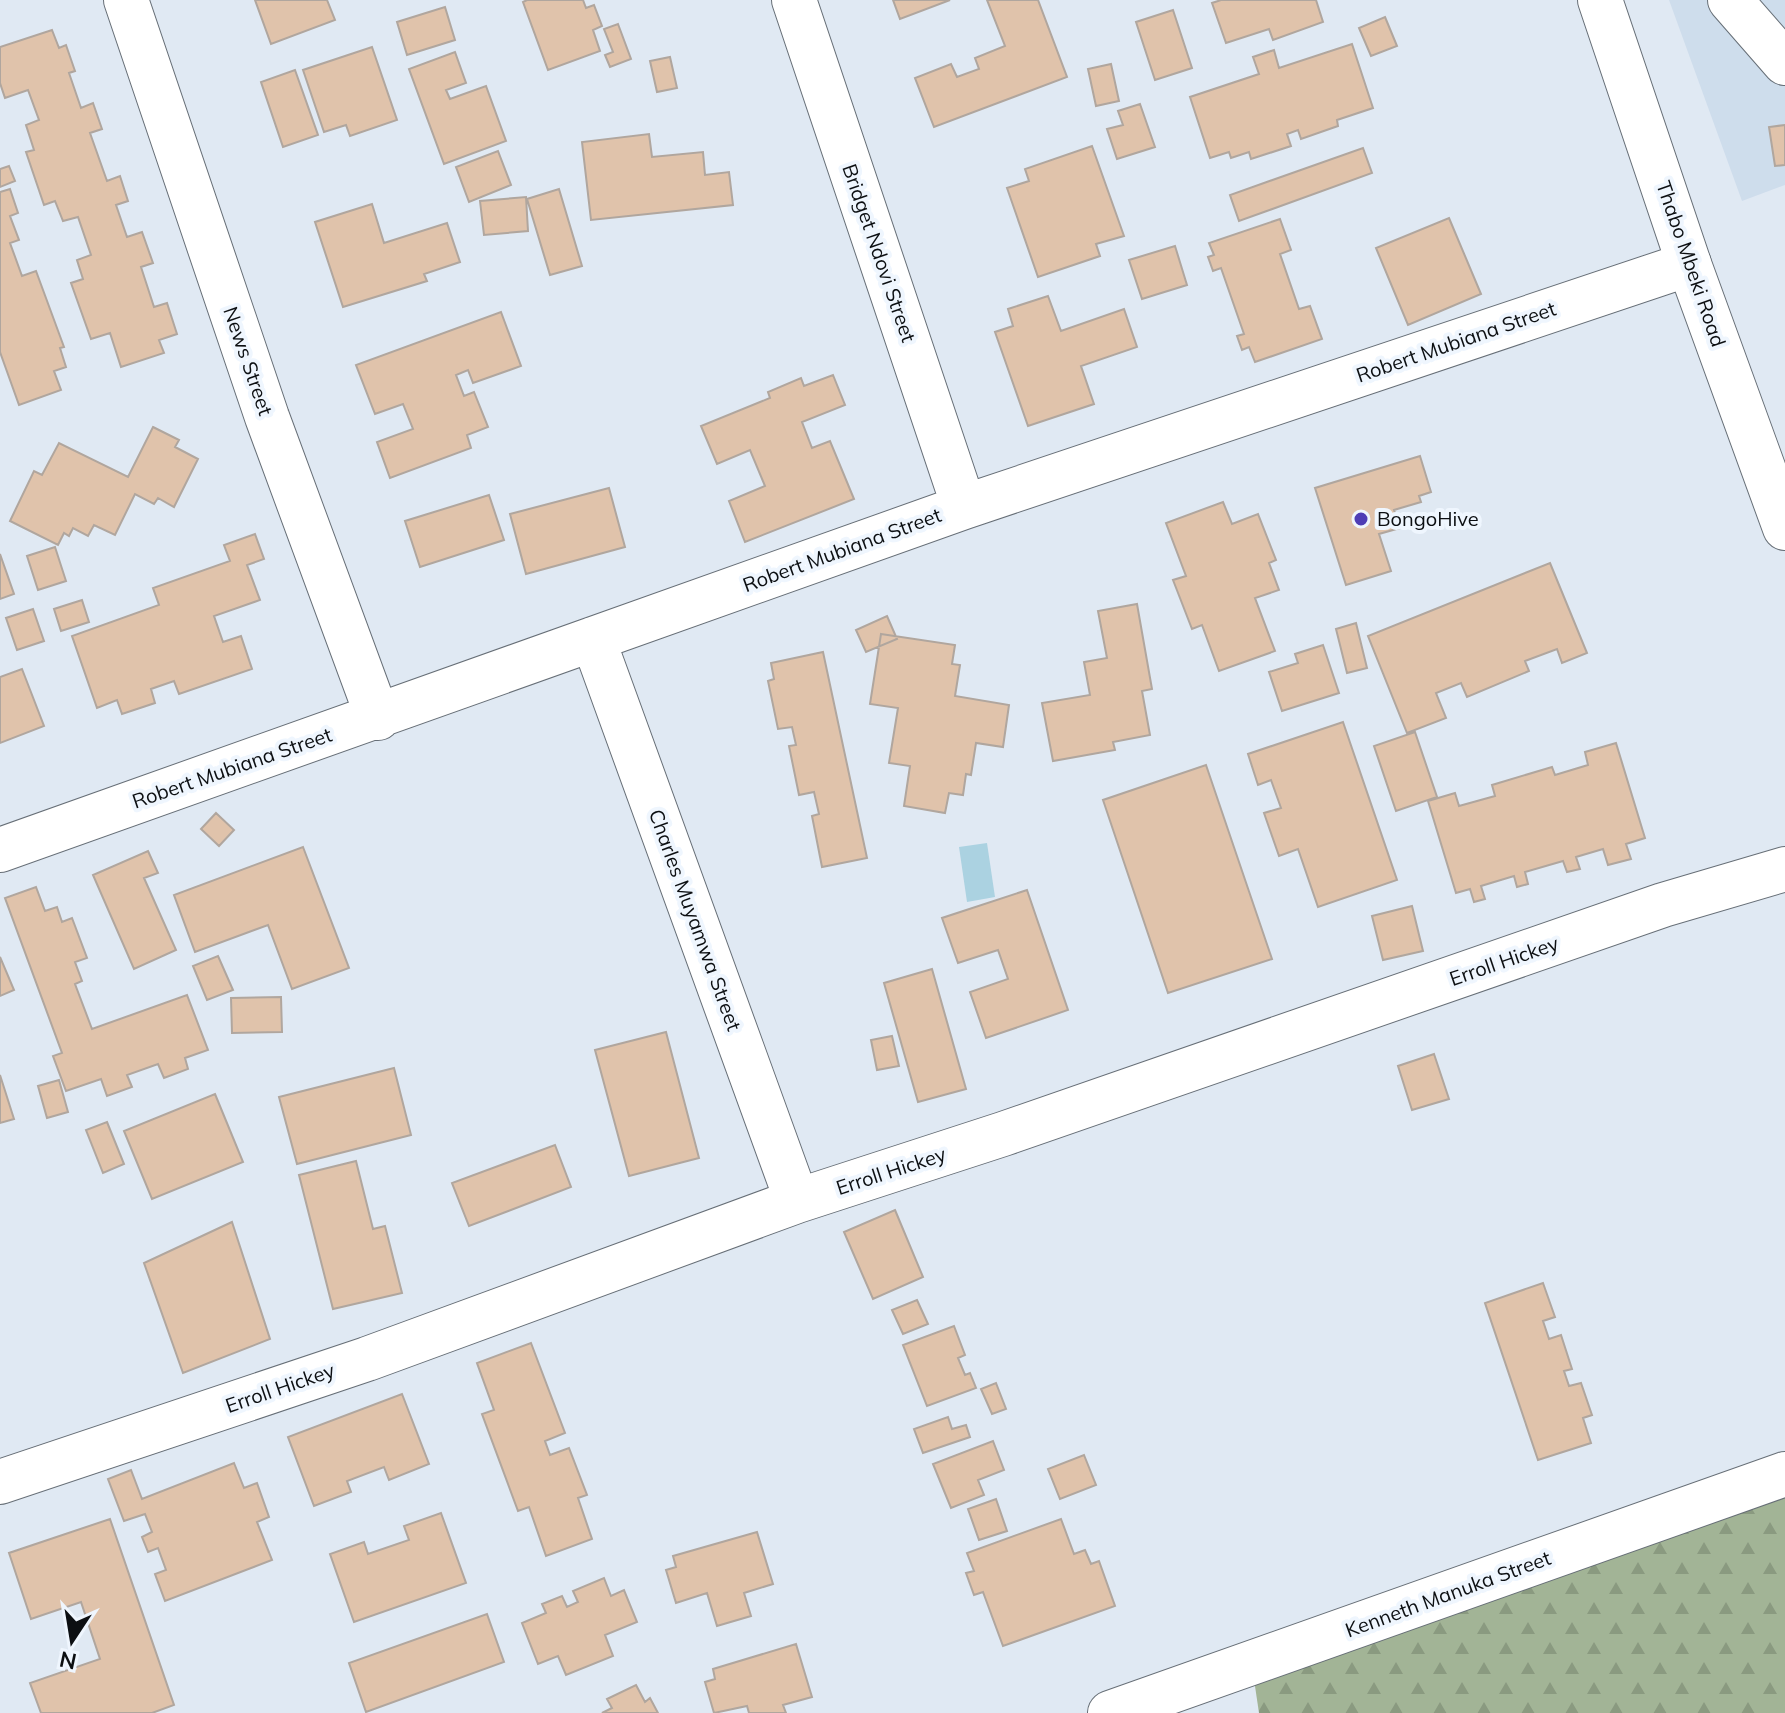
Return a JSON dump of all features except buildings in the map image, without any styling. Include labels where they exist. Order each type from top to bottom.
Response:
[{"type":"street","name":"News Street","points":[[126,0],[267,417],[378,718]]},
{"type":"street","name":"Bridget Ndovi Street","points":[[794,0],[964,507]]},
{"type":"street","name":"Thabo Mbeki Road","points":[[1600,0],[1689,264],[1785,528]]},
{"type":"street","points":[[1730,0],[1785,63]]},
{"type":"street","name":"Robert Mubiana Street","points":[[0,850],[964,507],[1689,264]]},
{"type":"street","name":"Charles Muyamwa Street","points":[[593,639],[797,1201]]},
{"type":"street","name":"Erroll Hickey","points":[[0,1482],[367,1359],[797,1201],[1018,1129],[1663,905],[1785,869]]},
{"type":"street","name":"Kenneth Manuka Street","points":[[1110,1713],[1212,1696],[1785,1474]]},
{"type":"shaded area","points":[[1669,0],[1785,0],[1785,185],[1742,201]]},
{"type":"shaded area","points":[[987,843],[995,897],[967,902],[959,847]]},
{"type":"green space","points":[[1785,1482],[1785,1713],[1259,1713],[1252,1666]]},
{"type":"place","name":"BongoHive","points":[[1361,519]]}]
